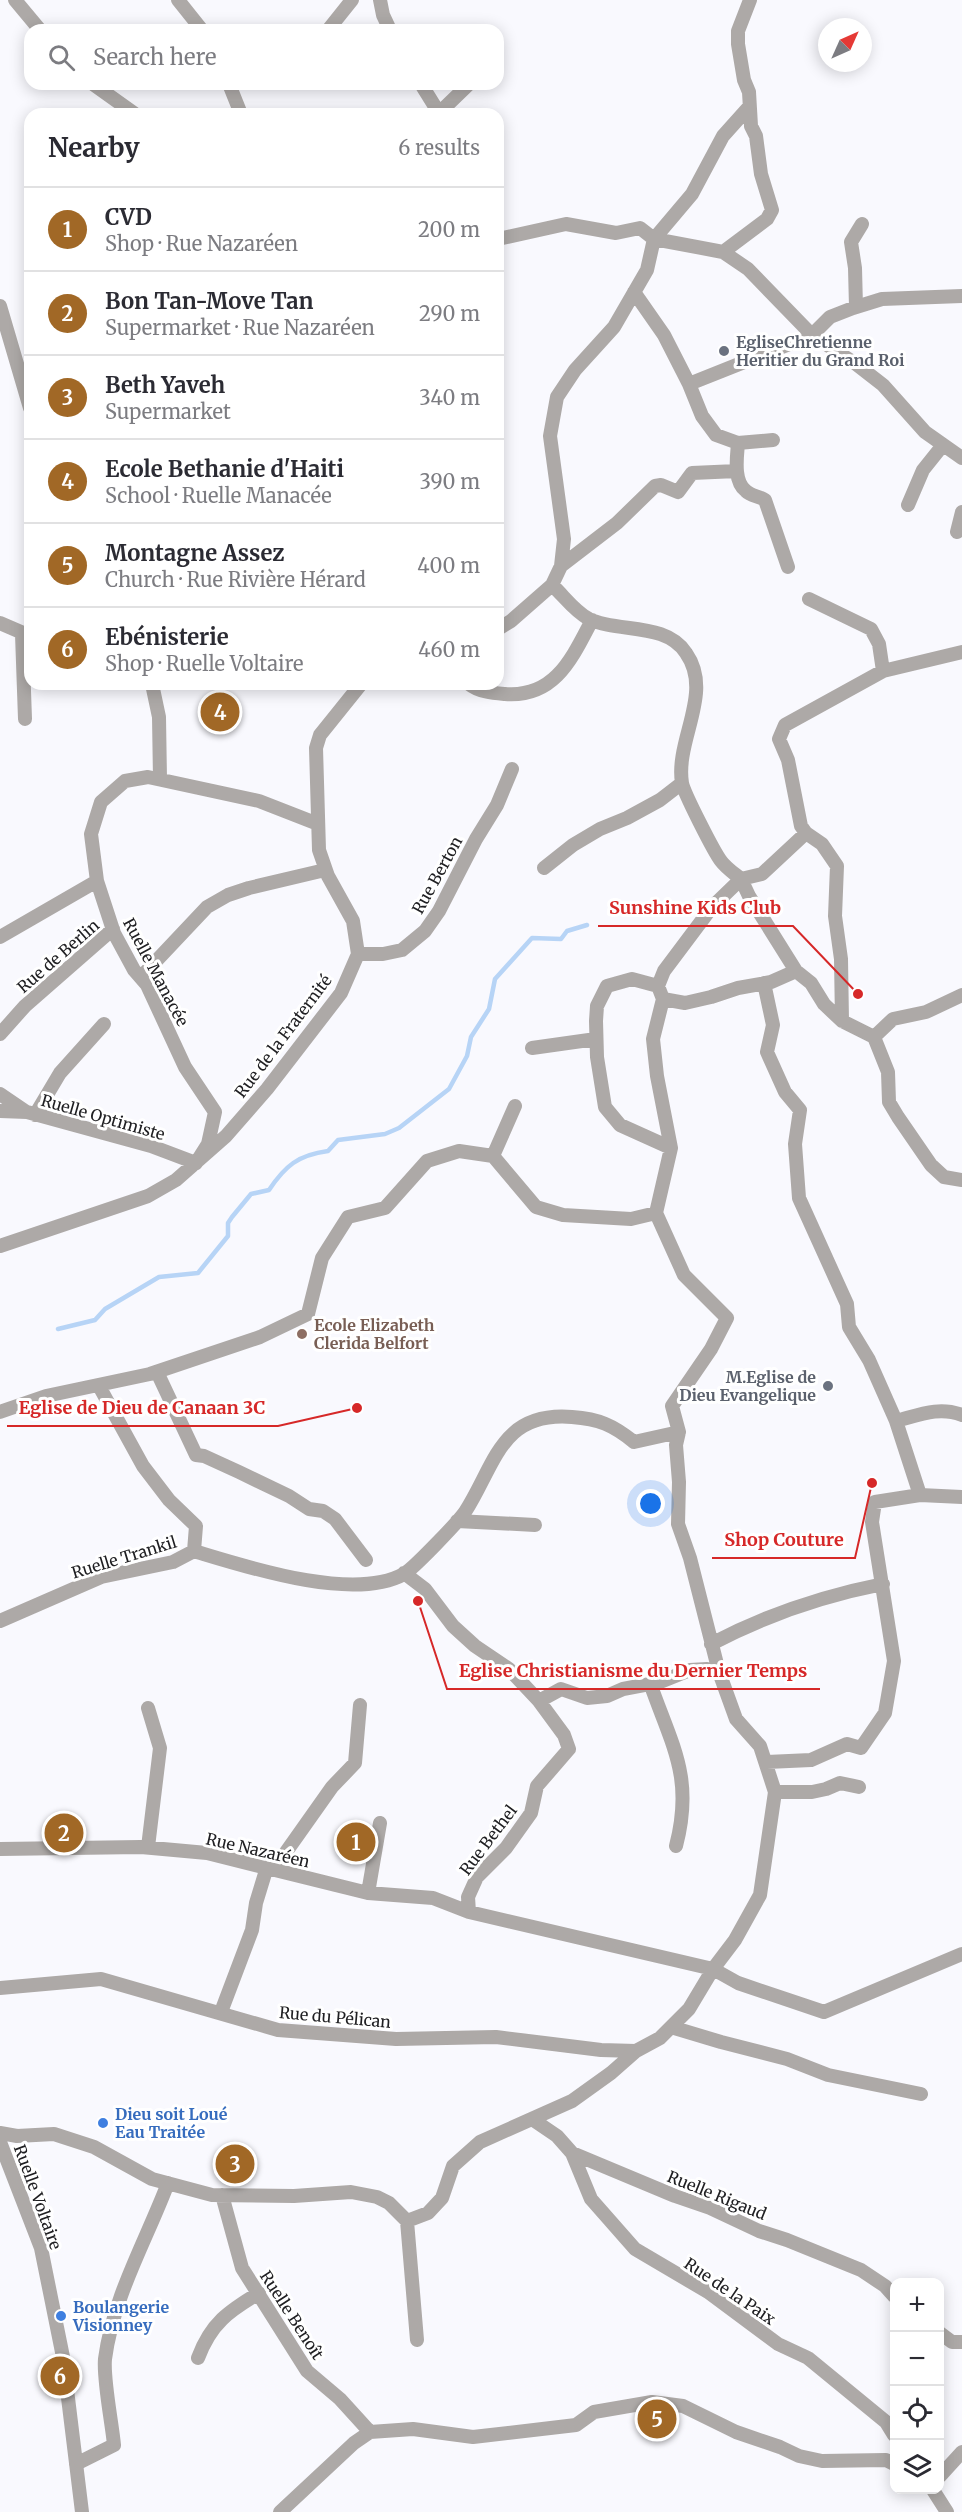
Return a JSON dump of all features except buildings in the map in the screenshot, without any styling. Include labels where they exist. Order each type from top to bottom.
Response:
[{"type":"street","points":[[15,0],[35,24]]},
{"type":"street","points":[[178,0],[197,24]]},
{"type":"street","points":[[333,24],[352,0]]},
{"type":"street","points":[[380,0],[387,24]]},
{"type":"street","points":[[723,252],[767,219],[772,210],[761,174],[738,44],[738,31],[750,0]]},
{"type":"street","points":[[101,90],[127,108]]},
{"type":"street","points":[[232,90],[239,108]]},
{"type":"street","points":[[424,90],[435,108]]},
{"type":"street","points":[[444,108],[463,90]]},
{"type":"street","points":[[504,625],[552,585],[561,567],[564,539],[550,436],[557,397],[575,370],[614,327],[646,270],[654,239],[692,194],[727,130],[749,107]]},
{"type":"street","points":[[504,237],[566,224],[616,233],[640,228],[654,239],[723,252],[748,269],[812,335],[856,364],[882,385],[926,432],[962,458]]},
{"type":"street","points":[[855,307],[855,268],[851,242],[862,224]]},
{"type":"street","points":[[634,292],[664,334],[702,416],[716,435],[738,443],[773,440]]},
{"type":"street","points":[[689,384],[812,335],[830,317],[855,307],[882,299],[962,296]]},
{"type":"street","points":[[0,306],[24,388]]},
{"type":"street","points":[[738,443],[737,471],[744,490],[765,500],[788,567]]},
{"type":"street","points":[[908,505],[923,470],[943,445]]},
{"type":"street","points":[[561,567],[617,523],[655,486],[661,485],[676,493],[684,487],[692,473],[737,471]]},
{"type":"street","points":[[957,532],[962,512]]},
{"type":"street","points":[[552,585],[581,614],[592,620],[674,639],[685,651],[693,663],[697,694],[684,754],[682,783],[719,859],[741,879],[749,896],[796,971],[811,983],[824,1004],[842,1021],[873,1037],[888,1072],[890,1102],[898,1118],[931,1165],[945,1177],[962,1180]]},
{"type":"street","points":[[809,599],[871,629],[879,644],[883,671]]},
{"type":"street","points":[[482,690],[510,694],[536,692],[570,663],[592,620]]},
{"type":"street","points":[[0,623],[24,634]]},
{"type":"street","points":[[842,1021],[842,959],[835,916],[837,866],[822,844],[806,833],[801,826],[788,760],[779,734],[785,725],[883,671],[962,652]]},
{"type":"street","points":[[25,690],[25,719]]},
{"type":"street","points":[[153,690],[159,717],[160,779]]},
{"type":"street","points":[[356,690],[320,735],[316,748],[319,850],[326,870],[352,921],[358,954]]},
{"type":"street","name":"Rue Berton","points":[[358,954],[383,954],[402,950],[425,930],[439,911],[476,839],[497,805],[512,769]]},
{"type":"street","name":"Ruelle Manacée","points":[[196,1163],[208,1144],[214,1112],[185,1066],[147,985],[134,970],[113,929],[97,881],[91,834],[101,802],[125,781],[148,777],[259,801],[318,824]]},
{"type":"street","points":[[544,867],[573,845],[600,829],[643,809],[682,783]]},
{"type":"street","points":[[407,2221],[428,2213],[435,2206],[442,2198],[453,2166],[480,2142],[572,2102],[636,2051],[660,2038],[689,2009],[713,1969],[735,1940],[760,1895],[775,1792],[760,1746],[736,1719],[719,1672],[690,1558],[678,1524],[679,1482],[676,1445],[679,1432],[672,1406],[711,1349],[727,1318],[684,1275],[656,1213],[671,1148],[657,1076],[653,1039],[664,971],[712,907],[741,879],[762,874],[806,833]]},
{"type":"street","points":[[141,977],[207,907],[228,895],[249,888],[326,870]]},
{"type":"street","points":[[0,936],[97,881]]},
{"type":"street","name":"Rue de Berlin","points":[[0,1034],[25,1006],[113,929]]},
{"type":"street","name":"Rue de la Fraternité","points":[[0,1246],[148,1197],[176,1180],[226,1136],[267,1089],[341,993],[358,954]]},
{"type":"street","points":[[671,1148],[620,1125],[606,1107],[601,1092],[596,1039],[597,1006],[607,987],[632,979],[685,1003],[764,983],[796,971]]},
{"type":"street","points":[[764,983],[773,1025],[767,1052],[785,1092],[800,1110],[795,1144],[799,1198],[847,1304],[849,1327],[869,1360],[896,1421],[920,1495]]},
{"type":"street","points":[[873,1037],[893,1019],[926,1012],[962,995]]},
{"type":"street","points":[[0,1094],[31,1114],[65,1066],[104,1024]]},
{"type":"street","points":[[532,1048],[596,1039]]},
{"type":"street","points":[[493,1156],[515,1106]]},
{"type":"street","name":"Ruelle Optimiste","points":[[0,1111],[31,1114],[151,1146],[196,1163]]},
{"type":"street","points":[[0,1412],[46,1396],[157,1372],[260,1337],[308,1314],[322,1258],[348,1216],[385,1208],[427,1161],[459,1150],[493,1156],[536,1207],[563,1215],[631,1219],[656,1213]]},
{"type":"street","points":[[157,1372],[196,1455],[204,1456],[239,1472],[289,1496],[309,1509],[323,1511],[335,1519],[366,1560]]},
{"type":"street","points":[[99,1386],[143,1466],[169,1500],[196,1526],[194,1551]]},
{"type":"street","points":[[896,1421],[933,1410],[949,1410],[962,1415]]},
{"type":"street","name":"Ruelle Trankil","points":[[0,1622],[101,1577],[174,1562],[194,1551],[277,1576],[333,1583],[374,1583],[404,1574],[457,1521],[465,1511],[500,1448],[513,1433],[536,1420],[565,1416],[589,1418],[615,1427],[634,1442],[679,1432]]},
{"type":"street","points":[[767,1762],[811,1761],[847,1744],[861,1748],[885,1713],[894,1661],[872,1522],[875,1502],[920,1495],[962,1497]]},
{"type":"street","points":[[457,1521],[535,1525]]},
{"type":"street","points":[[404,1574],[425,1589],[453,1626],[467,1640],[509,1669],[539,1701],[561,1689],[587,1698],[607,1696],[623,1689],[660,1682],[690,1670],[707,1669],[719,1672]]},
{"type":"street","points":[[711,1644],[747,1625],[798,1606],[843,1592],[883,1584]]},
{"type":"street","points":[[650,1683],[674,1742],[682,1773],[683,1820],[676,1846]]},
{"type":"street","name":"Rue Bethel","points":[[469,1912],[468,1897],[477,1877],[506,1848],[531,1813],[537,1786],[569,1749],[564,1735],[539,1701]]},
{"type":"street","points":[[221,2012],[252,1930],[256,1903],[271,1868],[332,1787],[356,1763],[360,1705]]},
{"type":"street","points":[[148,1708],[160,1748],[148,1847]]},
{"type":"street","points":[[775,1792],[812,1792],[826,1790],[840,1783],[859,1787]]},
{"type":"street","points":[[368,1893],[380,1823]]},
{"type":"street","name":"Rue Nazaréen","points":[[0,1849],[148,1847],[207,1854],[368,1893],[433,1898],[469,1912],[713,1969],[738,1983],[824,2012],[962,1954]]},
{"type":"street","name":"Rue du Pélican","points":[[0,1988],[101,1979],[278,2030],[396,2039],[496,2037],[601,2050],[636,2051]]},
{"type":"street","points":[[671,2027],[787,2059],[828,2075],[921,2094]]},
{"type":"street","name":"Ruelle Rigaud","points":[[532,2119],[557,2136],[572,2153],[675,2196],[710,2208],[759,2231],[861,2270],[890,2292]]},
{"type":"street","points":[[0,2133],[17,2136],[54,2134],[94,2147],[152,2179],[212,2194],[294,2196],[351,2192],[377,2197],[389,2203],[407,2221],[417,2340]]},
{"type":"street","name":"Ruelle Voltaire","points":[[0,2142],[41,2248],[63,2357],[82,2512]]},
{"type":"street","name":"Rue de la Paix","points":[[572,2153],[591,2199],[635,2249],[708,2292],[778,2344],[808,2358],[886,2422],[890,2428]]},
{"type":"street","points":[[76,2464],[114,2445],[105,2361],[118,2300],[148,2236],[168,2183]]},
{"type":"street","name":"Ruelle Benoît","points":[[222,2195],[242,2268],[307,2371],[340,2399],[370,2432]]},
{"type":"street","points":[[198,2358],[204,2340],[229,2310],[259,2293]]},
{"type":"street","points":[[944,2336],[952,2342],[962,2342]]},
{"type":"street","points":[[280,2512],[354,2443],[370,2432],[413,2429],[473,2437],[576,2425],[594,2412],[652,2402],[684,2406],[736,2432],[780,2446],[799,2456],[822,2461],[886,2460],[890,2462]]},
{"type":"street","points":[[944,2471],[962,2452]]},
{"type":"street","points":[[935,2494],[946,2512]]},
{"type":"waterway","points":[[58,1329],[95,1320],[105,1309],[159,1277],[198,1273],[228,1236],[228,1223],[251,1194],[269,1190],[293,1163],[308,1155],[328,1151],[338,1140],[385,1134],[399,1128],[449,1089],[467,1056],[471,1037],[489,1009],[495,979],[532,938],[561,939],[567,931],[587,925]]},
{"type":"place","name":"EgliseChretienne Heritier du Grand Roi","points":[[724,351]]},
{"type":"place","name":"Ecole Bethanie d'Haiti","points":[[220,712]]},
{"type":"place","name":"Sunshine Kids Club","points":[[858,994]]},
{"type":"place","name":"Ecole Elizabeth Clerida Belfort","points":[[302,1334]]},
{"type":"place","name":"M.Eglise de Dieu Evangelique","points":[[828,1386]]},
{"type":"place","name":"Eglise de Dieu de Canaan 3C","points":[[357,1408]]},
{"type":"place","name":"Shop Couture","points":[[872,1483]]},
{"type":"place","name":"Eglise Christianisme du Dernier Temps","points":[[418,1601]]},
{"type":"place","name":"Bon Tan-Move Tan","points":[[64,1833]]},
{"type":"place","name":"CVD","points":[[356,1842]]},
{"type":"place","name":"Dieu soit Loué Eau Traitée","points":[[103,2123]]},
{"type":"place","name":"Beth Yaveh","points":[[235,2164]]},
{"type":"place","name":"Boulangerie Visionney","points":[[61,2316]]},
{"type":"place","name":"Ebénisterie","points":[[60,2376]]},
{"type":"place","name":"Montagne Assez","points":[[657,2419]]}]
